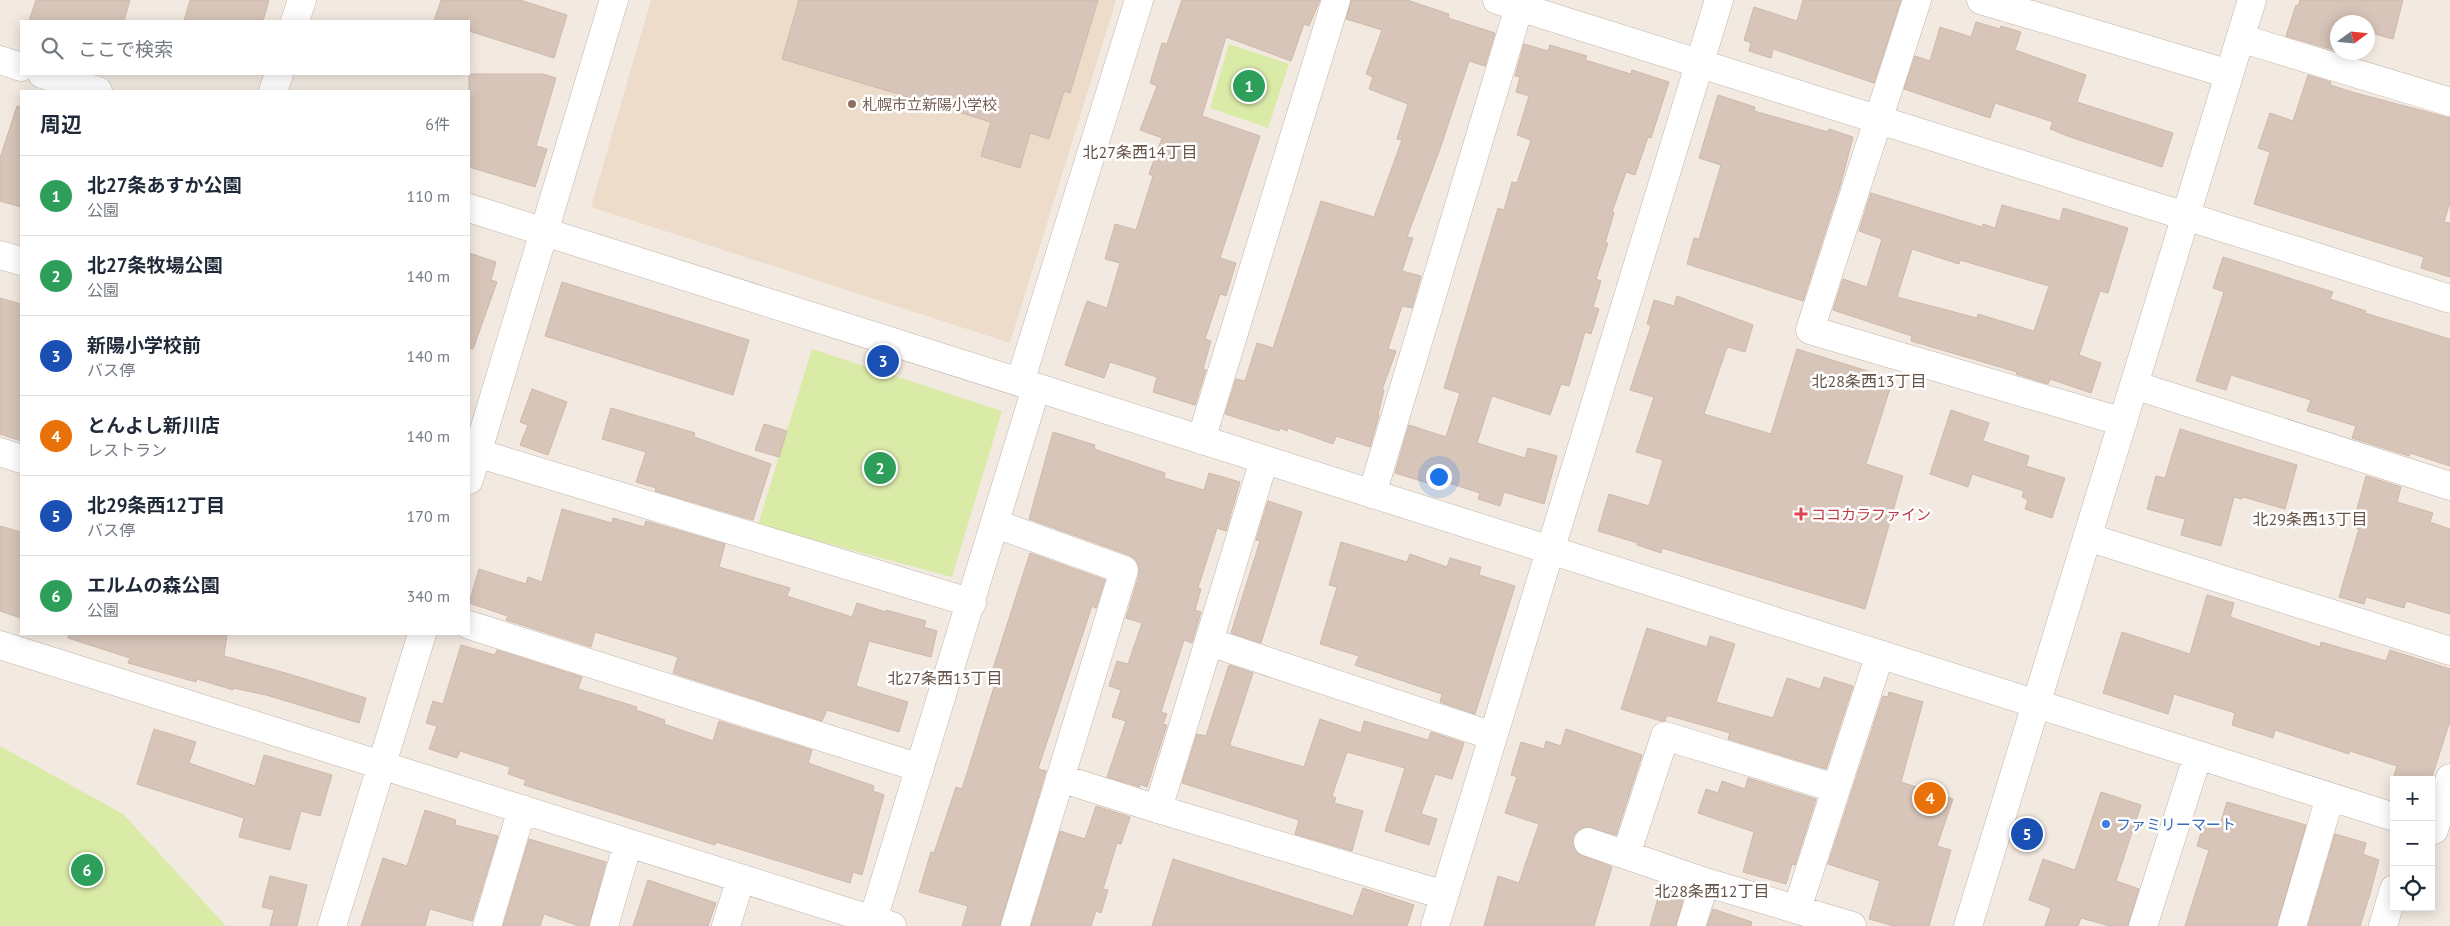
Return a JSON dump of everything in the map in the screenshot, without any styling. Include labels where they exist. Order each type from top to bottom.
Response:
[{"type":"street","points":[[295,20],[302,0]]},
{"type":"street","points":[[470,476],[614,0]]},
{"type":"street","points":[[17,644],[382,765],[741,878],[878,924],[920,768],[996,524],[1028,385],[1139,0]]},
{"type":"street","points":[[1201,440],[1336,0]]},
{"type":"street","points":[[1435,926],[1719,0]]},
{"type":"street","points":[[1917,0],[1810,330],[2123,422]]},
{"type":"street","points":[[1981,0],[2229,74]]},
{"type":"street","points":[[1968,926],[2252,0]]},
{"type":"street","points":[[1372,494],[1508,4],[2450,299]]},
{"type":"street","points":[[2240,38],[2450,102]]},
{"type":"street","points":[[0,60],[20,67]]},
{"type":"street","points":[[45,75],[95,90]]},
{"type":"street","points":[[273,90],[279,75]]},
{"type":"street","points":[[470,208],[2390,816]]},
{"type":"street","points":[[0,255],[20,261]]},
{"type":"street","points":[[2134,385],[2450,486]]},
{"type":"street","points":[[0,452],[20,459]]},
{"type":"street","points":[[477,452],[972,603]]},
{"type":"street","points":[[1158,809],[1264,460]]},
{"type":"street","points":[[996,524],[1124,570],[1015,926]]},
{"type":"street","points":[[2087,537],[2450,651]]},
{"type":"street","points":[[470,625],[920,768]]},
{"type":"street","points":[[332,926],[422,635]]},
{"type":"street","points":[[1209,642],[1494,736]]},
{"type":"street","points":[[1797,910],[1880,654]]},
{"type":"street","points":[[1626,855],[1665,736],[1835,788]]},
{"type":"street","points":[[2143,926],[2198,755]]},
{"type":"street","points":[[1060,778],[1444,895]]},
{"type":"street","points":[[2438,832],[2450,778]]},
{"type":"street","points":[[2292,926],[2330,797]]},
{"type":"street","points":[[487,926],[522,809]]},
{"type":"street","points":[[1588,842],[1705,882],[1852,926]]},
{"type":"street","points":[[604,926],[628,843]]},
{"type":"street","points":[[726,926],[741,878]]},
{"type":"street","points":[[1691,926],[1705,882]]},
{"type":"street","points":[[2382,926],[2390,901]]},
{"type":"shaded area","name":"札幌市立新陽小学校","points":[[651,0],[1116,0],[1010,343],[591,207]]},
{"type":"green space","points":[[1229,44],[1289,64],[1268,128],[1210,108]]},
{"type":"green space","points":[[812,349],[1002,411],[952,577],[758,525]]},
{"type":"green space","points":[[0,746],[123,814],[226,926],[0,926]]},
{"type":"building","points":[[36,0],[130,0],[124,20],[29,20]]},
{"type":"building","points":[[190,0],[269,0],[263,20],[184,20]]},
{"type":"building","points":[[441,0],[520,0],[567,15],[554,58],[470,31],[470,20],[434,20]]},
{"type":"building","points":[[799,0],[1098,0],[1070,93],[1064,91],[1049,139],[1030,133],[1020,168],[981,156],[991,122],[782,59]]},
{"type":"building","points":[[1182,0],[1320,0],[1309,26],[1304,24],[1291,61],[1226,37],[1202,116],[1260,136],[1220,258],[1236,263],[1226,296],[1220,294],[1205,339],[1211,341],[1203,369],[1206,370],[1195,405],[1153,392],[1157,377],[1110,362],[1104,378],[1065,365],[1087,301],[1107,308],[1120,263],[1105,259],[1115,224],[1136,230],[1153,176],[1149,174],[1162,138],[1140,130],[1157,86],[1150,83],[1162,43],[1167,44]]},
{"type":"building","points":[[1351,0],[1407,0],[1449,14],[1448,18],[1495,33],[1485,66],[1469,61],[1440,149],[1407,237],[1413,238],[1402,271],[1421,276],[1412,308],[1402,306],[1388,349],[1396,351],[1382,390],[1384,390],[1379,415],[1370,447],[1336,436],[1333,444],[1288,428],[1287,431],[1280,428],[1279,431],[1225,414],[1236,379],[1245,381],[1257,343],[1273,348],[1321,201],[1374,217],[1402,140],[1397,139],[1408,104],[1369,89],[1373,77],[1366,74],[1382,30],[1346,19]]},
{"type":"building","points":[[1803,0],[1901,0],[1874,83],[1773,49],[1771,58],[1749,51],[1751,43],[1744,40],[1754,7],[1797,21]]},
{"type":"building","points":[[2300,0],[2403,0],[2393,39],[2375,34],[2375,15],[2330,15],[2330,49],[2286,36],[2296,5],[2298,6]]},
{"type":"building","points":[[1976,22],[2000,29],[2001,26],[2021,32],[2015,50],[2086,75],[2077,102],[2173,133],[2162,167],[2073,138],[2050,129],[2053,122],[1995,103],[1990,118],[1904,89],[1915,56],[1930,61],[1940,27],[1971,37]]},
{"type":"building","points":[[1524,44],[1548,51],[1550,45],[1587,56],[1585,60],[1631,74],[1632,70],[1669,82],[1651,138],[1648,137],[1635,175],[1626,172],[1612,212],[1614,213],[1605,243],[1608,243],[1596,279],[1601,281],[1593,307],[1599,309],[1591,334],[1585,332],[1569,386],[1561,384],[1550,415],[1492,396],[1477,443],[1525,458],[1528,448],[1557,456],[1544,504],[1504,492],[1500,506],[1478,499],[1480,493],[1430,477],[1428,483],[1395,473],[1409,425],[1446,437],[1460,393],[1444,388],[1498,208],[1504,210],[1512,182],[1517,183],[1531,140],[1517,135],[1529,96],[1516,92],[1520,77],[1515,76]]},
{"type":"building","points":[[470,74],[543,74],[556,78],[536,146],[547,149],[535,187],[470,167]]},
{"type":"building","points":[[2308,75],[2331,82],[2330,85],[2352,92],[2450,118],[2450,202],[2444,222],[2450,223],[2450,277],[2421,268],[2424,257],[2254,204],[2270,152],[2258,148],[2270,113],[2293,121]]},
{"type":"building","points":[[1718,95],[1755,107],[1754,111],[1828,132],[1829,129],[1853,137],[1841,183],[1803,301],[1687,264],[1694,238],[1699,239],[1721,165],[1699,158]]},
{"type":"building","points":[[17,106],[20,107],[20,207],[0,201],[0,158]]},
{"type":"building","points":[[1871,193],[1982,227],[1983,224],[1995,228],[2002,205],[2060,221],[2063,208],[2128,228],[2108,293],[2100,291],[2079,355],[2101,363],[2091,393],[2050,379],[2048,384],[2016,374],[2017,372],[1911,341],[1912,336],[1833,310],[1843,279],[1867,287],[1882,239],[1859,231]],"holes":[[[1912,249],[1959,264],[1960,260],[2049,286],[2034,331],[1978,314],[1977,318],[1897,297]]]},
{"type":"building","points":[[470,253],[496,262],[491,280],[497,282],[473,349],[470,348]]},
{"type":"building","points":[[2223,257],[2333,292],[2330,299],[2366,311],[2365,313],[2450,339],[2450,466],[2410,453],[2409,456],[2352,438],[2356,426],[2307,411],[2311,400],[2231,375],[2226,390],[2196,381],[2224,292],[2213,288]]},
{"type":"building","points":[[562,282],[749,340],[733,395],[545,336]]},
{"type":"building","points":[[1677,296],[1753,325],[1745,352],[1728,347],[1726,350],[1704,414],[1771,434],[1797,349],[1893,379],[1866,464],[1903,476],[1865,609],[1662,548],[1661,553],[1637,545],[1638,543],[1598,531],[1609,494],[1649,506],[1663,460],[1636,452],[1654,397],[1630,390],[1651,326],[1647,324],[1654,300],[1674,306]]},
{"type":"building","points":[[0,298],[20,304],[20,441],[0,434]]},
{"type":"building","points":[[532,389],[567,402],[548,455],[520,445],[528,425],[520,422]]},
{"type":"building","points":[[611,408],[695,433],[694,437],[771,464],[753,520],[655,491],[656,488],[636,482],[646,452],[602,439]]},
{"type":"building","points":[[1951,410],[1989,423],[1983,441],[2029,456],[2026,466],[2065,478],[2052,518],[2025,509],[2028,500],[2022,497],[2024,491],[1972,474],[1968,487],[1930,474]]},
{"type":"building","points":[[764,424],[787,431],[779,457],[755,450]]},
{"type":"building","points":[[2180,429],[2297,465],[2285,509],[2243,497],[2242,499],[2234,497],[2221,546],[2181,535],[2185,519],[2147,509],[2156,476],[2165,478]]},
{"type":"building","points":[[1053,432],[1095,445],[1094,449],[1165,473],[1164,478],[1204,490],[1209,473],[1240,482],[1226,531],[1217,528],[1198,588],[1201,589],[1195,610],[1201,612],[1192,643],[1184,640],[1161,712],[1167,714],[1163,724],[1167,725],[1147,787],[1140,784],[1140,787],[1107,777],[1126,721],[1112,717],[1121,690],[1109,686],[1117,661],[1128,664],[1142,623],[1126,618],[1139,575],[1139,566],[1135,559],[1129,555],[1029,519]]},
{"type":"building","points":[[2366,476],[2401,487],[2397,502],[2433,513],[2430,522],[2450,529],[2450,614],[2406,601],[2404,608],[2366,597],[2364,604],[2339,597],[2359,529],[2352,527]]},
{"type":"building","points":[[1268,501],[1302,512],[1261,643],[1231,633],[1260,541],[1256,540]]},
{"type":"building","points":[[562,509],[612,523],[613,518],[644,527],[646,521],[725,544],[719,567],[790,588],[787,596],[852,617],[857,603],[926,621],[924,627],[937,631],[931,657],[869,641],[856,686],[908,702],[899,732],[827,710],[822,721],[673,673],[678,657],[595,632],[591,647],[506,620],[508,616],[470,603],[479,569],[526,584],[528,577],[542,582]]},
{"type":"building","points":[[0,526],[20,532],[20,618],[0,611]]},
{"type":"building","points":[[1341,542],[1407,562],[1410,554],[1447,567],[1450,558],[1481,567],[1479,575],[1515,586],[1475,714],[1440,702],[1442,694],[1355,665],[1359,656],[1320,644],[1337,587],[1329,585]]},
{"type":"building","points":[[1030,553],[1105,580],[1096,608],[1092,606],[1038,769],[1046,771],[1000,926],[962,926],[968,906],[919,892],[931,852],[934,853],[956,787],[962,789],[994,687],[988,684]]},
{"type":"building","points":[[2207,595],[2234,603],[2230,617],[2320,647],[2321,642],[2386,661],[2390,650],[2450,669],[2450,721],[2432,776],[2394,776],[2397,766],[2350,751],[2349,754],[2275,730],[2273,738],[2232,725],[2235,713],[2174,694],[2168,714],[2103,693],[2122,632],[2190,654]]},
{"type":"building","points":[[1647,628],[1707,647],[1710,636],[1735,644],[1716,702],[1773,718],[1787,678],[1820,689],[1824,677],[1853,686],[1826,769],[1728,739],[1730,733],[1670,716],[1666,716],[1665,721],[1661,721],[1621,709]]},
{"type":"building","points":[[69,635],[227,635],[224,656],[366,698],[359,723],[266,695],[233,688],[233,690],[197,679],[196,682],[128,663],[130,658],[68,638]]},
{"type":"building","points":[[461,645],[495,655],[497,650],[582,677],[578,689],[637,707],[636,710],[665,720],[664,724],[713,741],[719,721],[812,750],[808,763],[874,786],[873,791],[884,795],[862,875],[853,872],[850,883],[716,842],[715,845],[524,785],[526,780],[508,774],[510,767],[460,751],[457,758],[429,749],[437,726],[426,723],[433,701],[443,704]]},
{"type":"building","points":[[1229,665],[1253,673],[1230,744],[1231,746],[1304,767],[1320,719],[1361,733],[1364,721],[1428,740],[1431,732],[1464,743],[1452,779],[1435,774],[1421,814],[1437,819],[1429,845],[1385,831],[1405,768],[1347,752],[1332,796],[1336,798],[1334,803],[1363,811],[1352,851],[1295,834],[1299,820],[1182,783],[1197,734],[1206,736]]},
{"type":"building","points":[[1889,692],[1923,702],[1901,782],[1953,799],[1937,846],[1951,850],[1929,926],[1894,926],[1869,919],[1880,881],[1828,864],[1883,696],[1888,697]]},
{"type":"building","points":[[154,729],[196,742],[189,763],[255,786],[264,755],[332,775],[320,816],[301,811],[290,850],[239,837],[244,818],[137,784]]},
{"type":"building","points":[[1566,729],[1642,755],[1616,835],[1585,827],[1578,830],[1573,837],[1573,845],[1577,853],[1612,867],[1594,926],[1484,926],[1498,876],[1519,883],[1539,824],[1505,813],[1517,777],[1511,775],[1521,742],[1544,749],[1546,741],[1561,746]]},
{"type":"building","points":[[1748,778],[1816,799],[1795,865],[1792,864],[1786,884],[1743,872],[1754,832],[1698,813],[1706,789],[1718,793],[1722,781],[1745,789]]},
{"type":"building","points":[[2101,792],[2141,805],[2116,881],[2139,889],[2128,926],[2110,926],[2081,918],[2078,926],[2045,926],[2051,908],[2029,900],[2043,859],[2075,870]]},
{"type":"building","points":[[2227,802],[2306,825],[2277,926],[2185,926],[2209,850],[2197,846],[2204,822],[2219,827]]},
{"type":"building","points":[[1096,806],[1130,817],[1121,844],[1117,843],[1103,889],[1108,890],[1101,913],[1096,911],[1091,926],[1031,926],[1060,831],[1085,839]]},
{"type":"building","points":[[425,810],[456,820],[455,825],[498,836],[472,921],[430,909],[425,926],[361,926],[383,858],[407,866]]},
{"type":"building","points":[[2335,834],[2366,843],[2363,854],[2379,860],[2370,894],[2360,926],[2308,926]]},
{"type":"building","points":[[529,839],[606,862],[589,926],[579,926],[544,914],[540,926],[503,926]]},
{"type":"building","points":[[1173,859],[1353,916],[1363,888],[1414,905],[1407,926],[1152,926]]},
{"type":"building","points":[[270,876],[307,885],[297,926],[270,926],[274,910],[262,907]]},
{"type":"building","points":[[648,880],[716,903],[708,926],[633,926]]},
{"type":"building","points":[[1662,884],[1685,892],[1676,926],[1650,926]]},
{"type":"building","points":[[1713,909],[1752,922],[1751,926],[1707,926]]},
{"type":"place","name":"北27条あすか公園","points":[[1249,86]]},
{"type":"place","name":"札幌市立新陽小学校","points":[[852,104]]},
{"type":"place","name":"新陽小学校前","points":[[883,361]]},
{"type":"place","name":"北27条牧場公園","points":[[880,468]]},
{"type":"place","name":"ココカラファイン","points":[[1801,514]]},
{"type":"place","name":"とんよし新川店","points":[[1930,798]]},
{"type":"place","name":"ファミリーマート","points":[[2106,824]]},
{"type":"place","name":"北29条西12丁目","points":[[2027,834]]},
{"type":"place","name":"エルムの森公園","points":[[87,870]]},
{"type":"district","name":"北27条西14丁目","points":[[1140,152]]},
{"type":"district","name":"北28条西13丁目","points":[[1869,381]]},
{"type":"district","name":"北29条西13丁目","points":[[2310,519]]},
{"type":"district","name":"北27条西13丁目","points":[[945,678]]},
{"type":"district","name":"北28条西12丁目","points":[[1712,891]]}]
